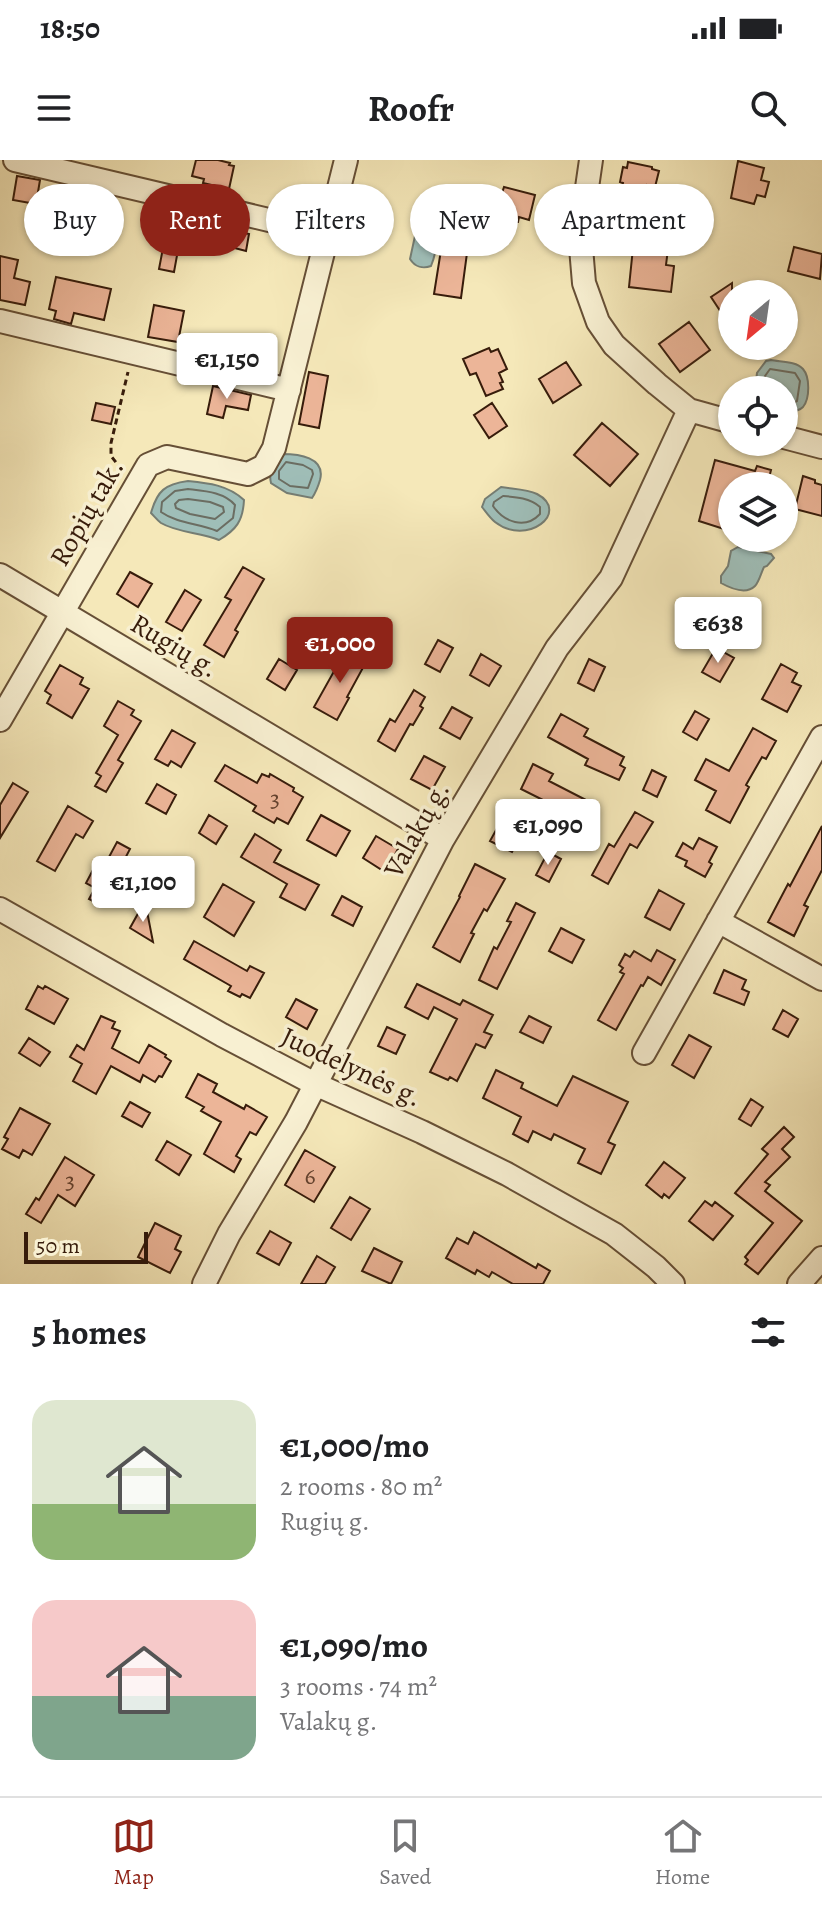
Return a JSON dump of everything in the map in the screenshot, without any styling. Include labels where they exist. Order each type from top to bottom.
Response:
[{"type":"street","points":[[15,160],[266,219]]},
{"type":"street","name":"Ropių tak.","points":[[340,184],[346,160]]},
{"type":"street","points":[[591,160],[580,236],[584,283],[598,322],[614,345],[689,410],[718,418]]},
{"type":"street","name":"Ropių tak.","points":[[0,720],[148,465],[167,457],[248,474],[264,466],[274,448],[322,256]]},
{"type":"street","points":[[0,321],[289,390]]},
{"type":"street","name":"Valakų g.","points":[[204,1284],[229,1234],[296,1122],[443,839],[557,648],[611,578],[689,410]]},
{"type":"street","points":[[798,441],[822,447]]},
{"type":"street","name":"Rugių g.","points":[[0,575],[443,839]]},
{"type":"street","points":[[644,1053],[822,737]]},
{"type":"street","name":"Juodelynės g.","points":[[0,909],[315,1084],[507,1174],[614,1234],[673,1284]]},
{"type":"street","points":[[718,921],[822,979]]},
{"type":"street","points":[[799,1284],[822,1258]]},
{"type":"path","points":[[132,352],[111,443],[111,456],[136,486]]},
{"type":"water","points":[[411,256],[435,256],[431,266],[425,267],[417,266]]},
{"type":"water","points":[[766,361],[788,362],[803,369],[808,393],[801,409],[798,410],[798,376],[757,376]]},
{"type":"water","points":[[282,454],[303,456],[319,466],[320,480],[312,498],[287,493],[271,483],[271,471]]},
{"type":"water","points":[[188,481],[225,488],[244,500],[238,524],[219,540],[168,526],[151,513],[163,490]]},
{"type":"water","points":[[501,487],[537,494],[546,501],[549,509],[547,517],[541,524],[520,531],[507,529],[495,522],[482,507],[485,499]]},
{"type":"water","points":[[731,552],[762,552],[774,558],[764,567],[755,586],[747,590],[733,589],[721,583],[721,576],[728,566]]},
{"type":"building","points":[[196,160],[218,160],[234,166],[230,184],[207,184],[203,183],[204,179],[192,176]]},
{"type":"building","points":[[738,161],[764,168],[761,180],[769,182],[765,197],[757,195],[754,204],[731,198]]},
{"type":"building","points":[[628,162],[652,167],[659,171],[656,184],[623,184],[620,182],[623,167],[627,168]]},
{"type":"building","points":[[17,176],[40,180],[39,184],[24,184],[24,202],[13,200]]},
{"type":"building","points":[[518,191],[534,195],[529,220],[519,217],[518,222]]},
{"type":"building","points":[[794,247],[822,254],[820,279],[788,271]]},
{"type":"building","points":[[0,256],[18,260],[14,278],[30,282],[25,305],[0,300]]},
{"type":"building","points":[[161,256],[177,256],[174,272],[159,269]]},
{"type":"building","points":[[440,256],[467,256],[461,298],[434,294]]},
{"type":"building","points":[[632,256],[667,256],[666,265],[674,266],[671,292],[629,287]]},
{"type":"building","points":[[56,277],[111,289],[104,320],[74,313],[71,324],[54,319],[56,311],[49,309]]},
{"type":"building","points":[[718,292],[718,308],[711,297]]},
{"type":"building","points":[[154,305],[184,311],[178,342],[148,337]]},
{"type":"building","points":[[689,322],[710,350],[680,372],[659,344]]},
{"type":"building","points":[[489,348],[491,352],[498,349],[507,369],[499,373],[503,389],[486,396],[476,373],[470,375],[463,359]]},
{"type":"building","points":[[566,362],[581,385],[553,403],[539,379]]},
{"type":"building","points":[[309,372],[328,376],[319,428],[299,424]]},
{"type":"building","points":[[213,386],[251,395],[248,410],[226,406],[223,418],[207,414]]},
{"type":"building","points":[[96,403],[115,407],[111,424],[92,420]]},
{"type":"building","points":[[492,403],[507,426],[489,438],[474,415]]},
{"type":"building","points":[[602,423],[638,454],[610,486],[574,455]]},
{"type":"building","points":[[715,460],[755,471],[757,466],[771,470],[770,472],[718,472],[718,527],[699,521]]},
{"type":"building","points":[[803,476],[822,485],[822,516],[798,510]]},
{"type":"building","points":[[243,567],[264,579],[235,630],[238,632],[224,657],[204,645],[231,600],[225,597]]},
{"type":"building","points":[[130,572],[152,584],[138,607],[117,594]]},
{"type":"building","points":[[185,590],[201,600],[182,631],[166,622]]},
{"type":"building","points":[[438,640],[453,648],[440,672],[425,664]]},
{"type":"building","points":[[716,648],[734,658],[720,682],[702,672]]},
{"type":"building","points":[[339,649],[365,664],[337,720],[314,707],[337,666],[331,663]]},
{"type":"building","points":[[481,654],[501,666],[489,686],[470,675]]},
{"type":"building","points":[[279,659],[297,670],[285,690],[267,679]]},
{"type":"building","points":[[589,659],[605,667],[594,691],[578,683]]},
{"type":"building","points":[[781,664],[797,673],[792,682],[801,686],[787,712],[762,699]]},
{"type":"building","points":[[60,665],[83,678],[80,684],[89,689],[72,718],[47,703],[51,695],[45,691]]},
{"type":"building","points":[[414,690],[425,697],[420,706],[423,708],[395,751],[378,741],[390,719],[395,722]]},
{"type":"building","points":[[118,701],[134,710],[131,715],[141,721],[118,760],[123,763],[106,792],[95,786],[101,776],[96,773],[118,735],[104,726]]},
{"type":"building","points":[[452,707],[472,718],[460,739],[440,728]]},
{"type":"building","points":[[695,711],[709,719],[697,740],[683,732]]},
{"type":"building","points":[[561,714],[588,729],[584,736],[624,757],[620,765],[625,768],[619,780],[585,765],[588,759],[548,737]]},
{"type":"building","points":[[753,728],[776,741],[766,759],[762,757],[746,785],[749,787],[730,823],[706,810],[716,791],[695,780],[706,759],[729,771]]},
{"type":"building","points":[[172,730],[195,743],[181,767],[171,761],[168,766],[155,759]]},
{"type":"building","points":[[424,756],[445,767],[432,790],[411,779]]},
{"type":"building","points":[[533,764],[553,774],[549,781],[586,800],[576,820],[521,789]]},
{"type":"building","points":[[225,765],[257,783],[262,774],[269,777],[270,774],[294,788],[293,791],[303,797],[288,824],[277,818],[274,823],[253,811],[256,806],[215,781]]},
{"type":"building","points":[[652,770],[666,777],[657,797],[643,790]]},
{"type":"building","points":[[13,783],[28,792],[0,838],[0,805]]},
{"type":"building","points":[[157,784],[176,795],[166,814],[146,803]]},
{"type":"building","points":[[68,806],[93,821],[83,838],[76,834],[55,871],[37,861]]},
{"type":"building","points":[[506,812],[527,823],[524,827],[543,837],[537,850],[518,840],[512,852],[490,841]]},
{"type":"building","points":[[635,812],[653,822],[637,848],[630,844],[608,884],[592,875],[609,844],[614,847]]},
{"type":"building","points":[[209,815],[227,826],[216,844],[199,833]]},
{"type":"building","points":[[321,815],[350,831],[336,856],[307,840]]},
{"type":"building","points":[[822,826],[822,870],[804,905],[808,907],[794,936],[768,922]]},
{"type":"building","points":[[255,834],[281,850],[274,862],[319,885],[305,910],[280,897],[287,884],[241,857]]},
{"type":"building","points":[[376,836],[398,849],[385,872],[363,858]]},
{"type":"building","points":[[699,838],[717,847],[705,877],[685,866],[687,861],[676,856],[683,843],[693,849]]},
{"type":"building","points":[[117,842],[130,849],[101,905],[89,899],[95,888],[86,883],[94,868],[101,872]]},
{"type":"building","points":[[548,852],[561,859],[549,882],[536,875]]},
{"type":"building","points":[[475,864],[505,879],[487,911],[484,909],[460,962],[433,947]]},
{"type":"building","points":[[223,884],[254,902],[234,936],[204,917]]},
{"type":"building","points":[[659,890],[684,904],[670,930],[645,917]]},
{"type":"building","points":[[342,896],[362,907],[353,926],[332,915]]},
{"type":"building","points":[[145,901],[153,942],[130,928]]},
{"type":"building","points":[[516,903],[535,913],[497,989],[479,980],[494,947],[497,949],[511,922],[507,921]]},
{"type":"building","points":[[561,928],[584,940],[572,963],[549,951]]},
{"type":"building","points":[[194,941],[247,971],[250,966],[264,973],[250,998],[228,991],[231,986],[184,959]]},
{"type":"building","points":[[657,950],[675,960],[661,985],[648,977],[616,1030],[598,1020],[624,974],[620,972],[623,968],[619,965],[625,954],[630,957],[634,951],[651,961]]},
{"type":"building","points":[[724,970],[746,980],[742,989],[749,992],[744,1005],[714,993]]},
{"type":"building","points":[[417,984],[460,1005],[463,1000],[493,1015],[484,1032],[492,1035],[485,1048],[476,1044],[457,1081],[430,1072],[457,1019],[434,1007],[428,1019],[405,1007]]},
{"type":"building","points":[[38,986],[43,989],[45,986],[68,999],[54,1024],[26,1009]]},
{"type":"building","points":[[296,999],[317,1010],[307,1029],[286,1017]]},
{"type":"building","points":[[783,1010],[798,1019],[788,1037],[773,1029]]},
{"type":"building","points":[[101,1016],[115,1022],[112,1028],[120,1031],[112,1048],[139,1063],[149,1045],[166,1055],[171,1061],[162,1077],[159,1076],[155,1082],[143,1075],[140,1082],[111,1066],[96,1094],[73,1081],[82,1064],[70,1057],[77,1045],[84,1050]]},
{"type":"building","points":[[529,1016],[551,1027],[543,1043],[520,1032]]},
{"type":"building","points":[[387,1027],[405,1035],[396,1054],[378,1046]]},
{"type":"building","points":[[689,1035],[711,1047],[694,1078],[672,1065]]},
{"type":"building","points":[[29,1038],[50,1052],[40,1066],[19,1053]]},
{"type":"building","points":[[496,1070],[523,1083],[521,1088],[557,1106],[573,1076],[628,1102],[608,1142],[615,1145],[601,1174],[578,1163],[585,1149],[554,1134],[551,1140],[533,1131],[528,1142],[513,1134],[521,1117],[483,1098]]},
{"type":"building","points":[[198,1074],[217,1084],[213,1092],[244,1109],[246,1105],[267,1117],[256,1135],[250,1132],[236,1156],[241,1159],[234,1172],[204,1154],[221,1122],[201,1111],[204,1107],[186,1097]]},
{"type":"building","points":[[751,1099],[763,1107],[751,1126],[739,1119]]},
{"type":"building","points":[[130,1102],[150,1113],[142,1127],[122,1116]]},
{"type":"building","points":[[20,1108],[50,1124],[32,1155],[23,1150],[19,1158],[2,1149],[8,1139],[4,1137]]},
{"type":"building","points":[[784,1127],[794,1137],[782,1149],[790,1157],[765,1182],[770,1185],[765,1191],[802,1221],[758,1274],[745,1264],[748,1260],[745,1257],[773,1223],[735,1193],[768,1154],[762,1149]]},
{"type":"building","points":[[167,1141],[191,1155],[179,1175],[156,1160]]},
{"type":"building","points":[[305,1150],[335,1167],[314,1202],[285,1185]]},
{"type":"building","points":[[65,1157],[94,1175],[75,1206],[58,1195],[41,1223],[26,1214],[36,1198],[39,1200]]},
{"type":"building","points":[[664,1162],[685,1178],[669,1198],[664,1194],[662,1198],[646,1185]]},
{"type":"building","points":[[350,1197],[370,1209],[351,1240],[331,1228]]},
{"type":"building","points":[[705,1201],[712,1206],[715,1202],[733,1216],[713,1240],[689,1221]]},
{"type":"building","points":[[155,1223],[181,1236],[175,1249],[181,1252],[170,1273],[138,1257]]},
{"type":"building","points":[[270,1231],[291,1243],[279,1265],[257,1253]]},
{"type":"building","points":[[474,1232],[536,1268],[538,1264],[550,1271],[543,1284],[513,1284],[492,1272],[489,1277],[477,1270],[475,1274],[446,1258],[457,1238],[468,1244]]},
{"type":"building","points":[[374,1248],[402,1262],[391,1284],[362,1271]]},
{"type":"building","points":[[317,1256],[335,1267],[325,1284],[301,1284]]}]
